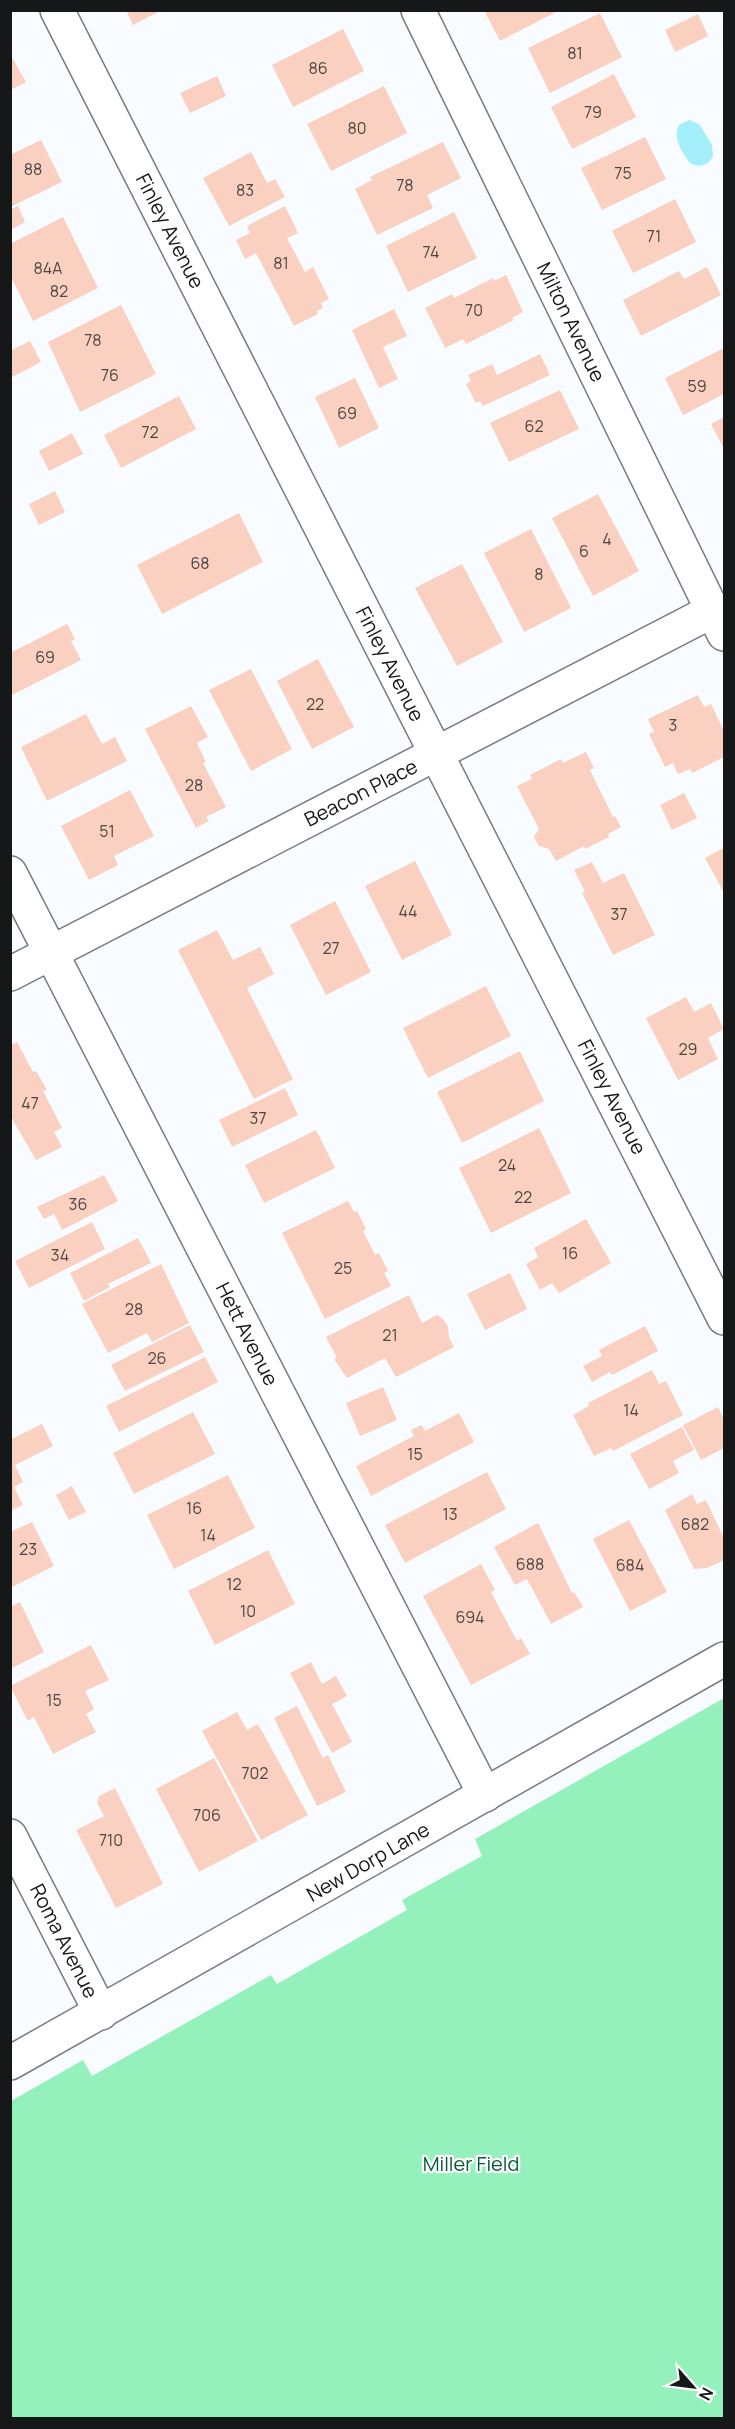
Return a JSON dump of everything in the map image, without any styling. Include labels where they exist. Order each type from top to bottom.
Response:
[{"type":"street","name":"Finley Avenue","points":[[57,10],[724,1318]]},
{"type":"street","name":"Milton Avenue","points":[[418,10],[718,622]]},
{"type":"street","name":"Beacon Place","points":[[10,974],[436,754],[718,622]]},
{"type":"street","name":"Hett Avenue","points":[[10,873],[485,1795]]},
{"type":"street","name":"New Dorp Lane","points":[[10,2063],[724,1659]]},
{"type":"street","name":"Roma Avenue","points":[[10,1836],[100,2013]]},
{"type":"green space","name":"Miller Field","points":[[724,1698],[724,2418],[11,2418],[11,2101],[83,2060],[92,2076],[271,1975],[277,1984],[407,1910],[402,1900],[482,1856],[475,1839]]},
{"type":"water","points":[[689,120],[699,124],[712,145],[713,156],[703,165],[690,163],[677,140],[679,125]]},
{"type":"building","points":[[126,10],[162,10],[133,25]]},
{"type":"building","points":[[484,10],[560,10],[500,41]]},
{"type":"building","points":[[600,13],[622,57],[550,93],[528,48]]},
{"type":"building","points":[[698,14],[708,36],[675,52],[665,30]]},
{"type":"building","points":[[343,29],[364,71],[293,107],[272,65]]},
{"type":"building","points":[[10,54],[26,82],[10,90]]},
{"type":"building","points":[[614,74],[636,117],[572,149],[551,107]]},
{"type":"building","points":[[217,76],[226,96],[190,113],[180,93]]},
{"type":"building","points":[[384,86],[407,133],[331,171],[307,124]]},
{"type":"building","points":[[645,137],[666,179],[602,210],[581,168]]},
{"type":"building","points":[[41,140],[62,182],[10,207],[10,155]]},
{"type":"building","points":[[443,142],[461,178],[427,195],[433,208],[377,235],[355,189],[372,180],[370,177]]},
{"type":"building","points":[[251,152],[267,183],[275,179],[285,197],[229,226],[203,178]]},
{"type":"building","points":[[675,199],[696,242],[633,273],[612,231]]},
{"type":"building","points":[[18,206],[25,222],[10,230],[10,210]]},
{"type":"building","points":[[285,206],[298,233],[287,238],[305,272],[313,267],[329,299],[321,303],[323,308],[317,311],[318,314],[294,326],[256,253],[245,259],[236,240],[250,233],[247,226]]},
{"type":"building","points":[[454,212],[477,258],[408,292],[386,246]]},
{"type":"building","points":[[63,217],[98,288],[33,321],[10,275],[10,244]]},
{"type":"building","points":[[707,267],[721,295],[641,336],[623,300],[679,271],[684,279]]},
{"type":"building","points":[[506,275],[523,312],[512,318],[514,320],[466,344],[463,339],[445,348],[425,308],[452,294],[454,298],[493,278],[494,281]]},
{"type":"building","points":[[121,305],[156,374],[80,412],[48,342]]},
{"type":"building","points":[[394,309],[407,336],[383,347],[398,379],[379,388],[352,330]]},
{"type":"building","points":[[30,341],[41,362],[10,378],[10,351]]},
{"type":"building","points":[[724,348],[724,394],[683,415],[665,378]]},
{"type":"building","points":[[540,354],[550,375],[483,406],[480,401],[476,403],[466,384],[471,381],[468,375],[492,364],[497,375]]},
{"type":"building","points":[[355,378],[379,428],[339,448],[315,397]]},
{"type":"building","points":[[560,390],[579,429],[509,462],[490,423]]},
{"type":"building","points":[[179,396],[196,429],[121,468],[104,435]]},
{"type":"building","points":[[724,417],[724,445],[723,447],[711,424]]},
{"type":"building","points":[[72,433],[83,454],[49,471],[39,451]]},
{"type":"building","points":[[55,491],[65,512],[39,525],[29,504]]},
{"type":"building","points":[[598,494],[639,571],[593,596],[552,518]]},
{"type":"building","points":[[239,513],[263,562],[162,614],[137,565]]},
{"type":"building","points":[[531,529],[571,608],[524,632],[484,553]]},
{"type":"building","points":[[462,564],[503,642],[457,666],[415,588]]},
{"type":"building","points":[[67,624],[75,639],[71,641],[81,660],[10,696],[10,653]]},
{"type":"building","points":[[318,659],[354,727],[312,749],[277,681]]},
{"type":"building","points":[[251,669],[292,749],[251,771],[209,690]]},
{"type":"building","points":[[698,695],[704,707],[711,704],[724,731],[724,757],[692,773],[690,769],[678,774],[673,763],[665,767],[649,734],[654,732],[648,719]]},
{"type":"building","points":[[191,706],[208,737],[197,743],[206,762],[203,763],[226,807],[206,817],[209,821],[196,828],[145,729]]},
{"type":"building","points":[[86,714],[102,744],[115,737],[127,761],[47,801],[21,747]]},
{"type":"building","points":[[586,752],[594,768],[590,770],[613,817],[615,816],[621,827],[608,834],[609,837],[585,849],[584,846],[556,861],[549,849],[539,846],[534,837],[539,829],[517,786],[532,779],[530,775],[561,759],[563,763]]},
{"type":"building","points":[[130,790],[154,836],[114,856],[118,865],[89,880],[61,826]]},
{"type":"building","points":[[684,793],[697,818],[672,830],[660,805]]},
{"type":"building","points":[[724,848],[724,893],[705,858]]},
{"type":"building","points":[[415,861],[452,935],[402,960],[365,886]]},
{"type":"building","points":[[592,862],[603,883],[624,873],[655,935],[613,955],[582,893],[585,892],[574,870]]},
{"type":"building","points":[[335,901],[371,972],[326,995],[290,925]]},
{"type":"building","points":[[217,930],[233,960],[260,947],[274,974],[247,988],[293,1079],[254,1099],[178,950]]},
{"type":"building","points":[[486,986],[511,1036],[428,1078],[403,1028]]},
{"type":"building","points":[[686,997],[694,1012],[711,1003],[724,1029],[708,1038],[718,1059],[678,1080],[646,1018]]},
{"type":"building","points":[[17,1042],[33,1072],[36,1071],[47,1090],[43,1091],[62,1128],[54,1132],[62,1147],[36,1160],[10,1115],[10,1045]]},
{"type":"building","points":[[520,1051],[544,1101],[462,1143],[437,1092]]},
{"type":"building","points":[[285,1088],[298,1115],[232,1147],[219,1120]]},
{"type":"building","points":[[539,1128],[571,1193],[491,1233],[459,1168]]},
{"type":"building","points":[[316,1130],[335,1168],[264,1203],[245,1165]]},
{"type":"building","points":[[104,1175],[118,1201],[62,1230],[54,1214],[44,1219],[37,1207]]},
{"type":"building","points":[[348,1201],[354,1212],[357,1211],[366,1229],[363,1231],[375,1255],[379,1253],[388,1271],[384,1273],[391,1286],[325,1319],[282,1233]]},
{"type":"building","points":[[586,1219],[611,1263],[559,1293],[552,1283],[540,1290],[526,1264],[538,1257],[534,1248]]},
{"type":"building","points":[[92,1222],[105,1249],[29,1288],[15,1261]]},
{"type":"building","points":[[138,1238],[151,1263],[108,1284],[110,1287],[84,1301],[70,1273]]},
{"type":"building","points":[[161,1264],[189,1323],[152,1342],[147,1333],[108,1353],[82,1304]]},
{"type":"building","points":[[510,1273],[527,1309],[485,1330],[467,1294]]},
{"type":"building","points":[[409,1295],[422,1323],[437,1315],[444,1320],[454,1347],[396,1377],[385,1358],[347,1378],[334,1359],[337,1358],[326,1337]]},
{"type":"building","points":[[190,1325],[204,1352],[125,1391],[111,1365]]},
{"type":"building","points":[[645,1326],[658,1351],[612,1375],[610,1372],[592,1382],[583,1366],[602,1356],[599,1350]]},
{"type":"building","points":[[205,1357],[218,1382],[119,1432],[106,1406]]},
{"type":"building","points":[[652,1370],[659,1384],[666,1381],[683,1415],[613,1451],[611,1448],[594,1456],[573,1415],[589,1406],[588,1403]]},
{"type":"building","points":[[383,1387],[397,1420],[360,1436],[346,1403]]},
{"type":"building","points":[[718,1407],[724,1420],[724,1448],[701,1460],[683,1425]]},
{"type":"building","points":[[193,1412],[215,1454],[134,1494],[113,1453]]},
{"type":"building","points":[[459,1413],[474,1442],[371,1496],[356,1466],[414,1436],[411,1430],[422,1425],[425,1431]]},
{"type":"building","points":[[42,1424],[53,1446],[15,1465],[23,1482],[14,1487],[23,1505],[10,1511],[10,1440]]},
{"type":"building","points":[[682,1427],[694,1450],[673,1461],[679,1473],[649,1489],[630,1454]]},
{"type":"building","points":[[487,1472],[506,1509],[405,1563],[385,1525]]},
{"type":"building","points":[[228,1475],[255,1528],[174,1569],[147,1515]]},
{"type":"building","points":[[72,1486],[86,1512],[69,1520],[56,1495]]},
{"type":"building","points":[[692,1494],[697,1504],[706,1500],[724,1538],[724,1560],[707,1568],[694,1569],[665,1510]]},
{"type":"building","points":[[629,1520],[667,1592],[630,1611],[593,1539]]},
{"type":"building","points":[[32,1522],[54,1566],[10,1588],[10,1532]]},
{"type":"building","points":[[538,1523],[572,1593],[574,1592],[583,1607],[551,1624],[527,1579],[515,1585],[494,1547]]},
{"type":"building","points":[[268,1550],[295,1604],[215,1645],[188,1591]]},
{"type":"building","points":[[481,1564],[495,1590],[491,1592],[517,1641],[521,1638],[530,1654],[471,1685],[423,1596]]},
{"type":"building","points":[[20,1602],[44,1652],[10,1669],[10,1607]]},
{"type":"building","points":[[91,1645],[109,1680],[85,1691],[94,1709],[86,1714],[96,1732],[53,1754],[34,1717],[28,1721],[10,1686]]},
{"type":"building","points":[[311,1662],[322,1684],[336,1676],[347,1696],[332,1704],[352,1742],[332,1753],[290,1673]]},
{"type":"building","points":[[297,1706],[323,1758],[328,1755],[346,1792],[317,1806],[274,1718]]},
{"type":"building","points":[[237,1712],[247,1730],[258,1724],[308,1815],[261,1840],[202,1731]]},
{"type":"building","points":[[214,1758],[258,1841],[199,1872],[156,1789]]},
{"type":"building","points":[[115,1788],[163,1884],[116,1908],[76,1830],[104,1816],[97,1803],[99,1796]]}]
